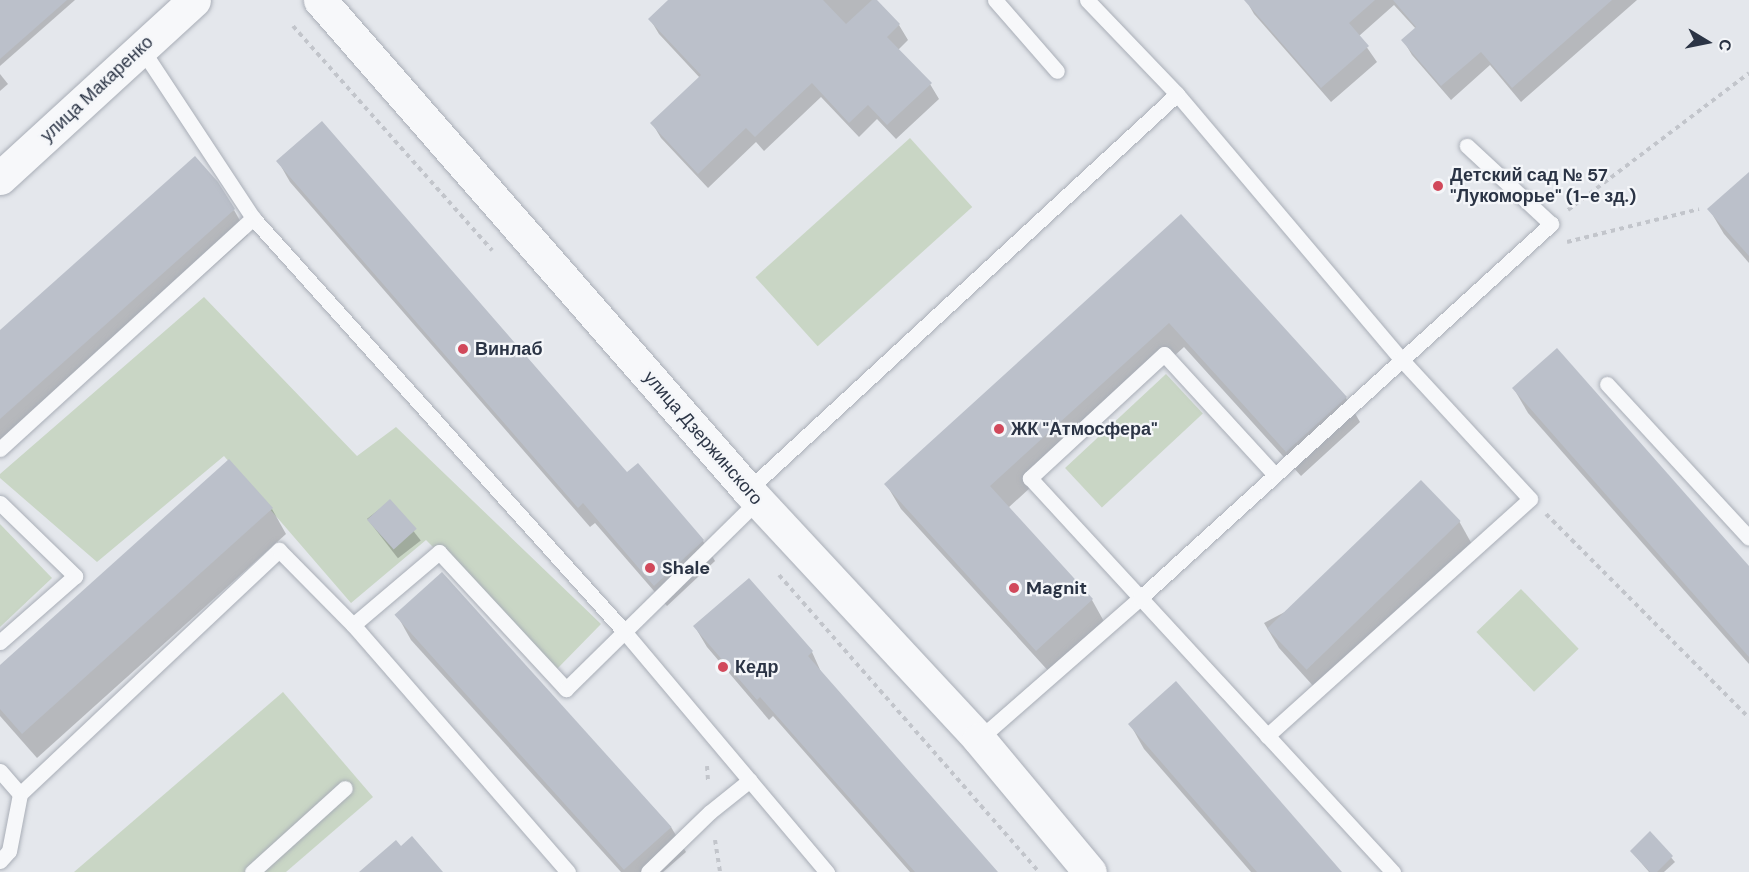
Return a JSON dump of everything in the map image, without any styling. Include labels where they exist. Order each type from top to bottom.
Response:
[{"type":"street","name":"улица Макаренко","points":[[0,178],[194,0]]},
{"type":"street","name":"улица Дзержинского","points":[[320,0],[753,495],[979,739],[1090,872]]},
{"type":"lane","points":[[995,0],[1056,71]]},
{"type":"lane","points":[[1087,0],[1177,94],[1401,359],[1530,499],[1267,736]]},
{"type":"lane","points":[[141,48],[253,218],[623,630],[827,872]]},
{"type":"lane","points":[[353,626],[439,552],[566,688],[753,495],[1177,94]]},
{"type":"lane","points":[[979,739],[1140,598],[1551,224],[1467,146]]},
{"type":"lane","points":[[0,449],[253,218]]},
{"type":"lane","points":[[1275,475],[1164,354],[1030,478],[1393,872]]},
{"type":"lane","points":[[1607,384],[1749,538]]},
{"type":"lane","points":[[0,503],[75,576],[0,642]]},
{"type":"lane","points":[[0,861],[9,851],[20,794],[279,550],[353,626],[568,872]]},
{"type":"lane","points":[[0,771],[20,794]]},
{"type":"lane","points":[[648,872],[710,812],[750,780]]},
{"type":"lane","points":[[252,872],[345,788]]},
{"type":"path","points":[[1551,224],[1749,72]]},
{"type":"path","points":[[1517,254],[1699,209]]},
{"type":"path","points":[[1530,499],[1749,718]]},
{"type":"green space","points":[[910,138],[972,207],[818,346],[755,277]]},
{"type":"green space","points":[[204,297],[357,456],[396,427],[601,624],[556,670],[426,540],[351,603],[224,456],[97,562],[0,478],[0,474]]},
{"type":"green space","points":[[1166,374],[1203,413],[1102,508],[1065,468]]},
{"type":"green space","points":[[0,524],[52,578],[0,627]]},
{"type":"green space","points":[[1521,589],[1579,649],[1534,692],[1476,632]]},
{"type":"green space","points":[[283,692],[373,797],[286,872],[74,872]]},
{"type":"building","points":[[0,0],[67,0],[0,59]]},
{"type":"building","points":[[668,0],[823,0],[846,24],[872,0],[877,0],[900,24],[887,37],[932,83],[887,125],[868,105],[849,123],[812,83],[755,137],[746,128],[698,174],[650,123],[701,75],[648,19]]},
{"type":"building","points":[[1244,0],[1375,0],[1349,23],[1369,46],[1321,88]]},
{"type":"building","points":[[1393,0],[1612,0],[1512,88],[1481,52],[1441,86],[1401,40],[1416,27]]},
{"type":"building","points":[[322,121],[627,472],[638,463],[704,540],[654,586],[583,503],[578,508],[276,161]]},
{"type":"building","points":[[195,156],[218,182],[235,209],[0,419],[0,330]]},
{"type":"building","points":[[1749,172],[1749,256],[1707,209]]},
{"type":"building","name":"ЖК \"Атмосфера\"","points":[[1181,214],[1347,397],[1286,452],[1169,323],[990,486],[1093,599],[1036,651],[884,484]]},
{"type":"building","points":[[1557,348],[1749,566],[1749,657],[1512,388]]},
{"type":"building","points":[[229,459],[273,508],[22,734],[0,709],[0,665]]},
{"type":"building","points":[[1421,480],[1461,521],[1307,670],[1267,629]]},
{"type":"building","points":[[390,499],[417,529],[394,549],[367,520]]},
{"type":"building","points":[[442,572],[672,827],[624,870],[394,615]]},
{"type":"building","points":[[749,578],[813,651],[808,656],[998,872],[915,872],[760,697],[757,700],[693,626]]},
{"type":"building","points":[[1176,681],[1342,872],[1257,872],[1128,724]]},
{"type":"building","points":[[1650,831],[1673,856],[1657,872],[1650,872],[1630,851]]},
{"type":"building","points":[[412,836],[443,872],[359,872],[396,840],[401,846]]},
{"type":"place","name":"Детский сад № 57 \"Лукоморье\" (1-е зд.)","points":[[1438,186]]},
{"type":"place","name":"Винлаб","points":[[463,349]]},
{"type":"place","name":"ЖК \"Атмосфера\"","points":[[999,429]]},
{"type":"place","name":"Shale","points":[[650,568]]},
{"type":"place","name":"Magnit","points":[[1014,588]]},
{"type":"place","name":"Кедр","points":[[723,667]]}]
